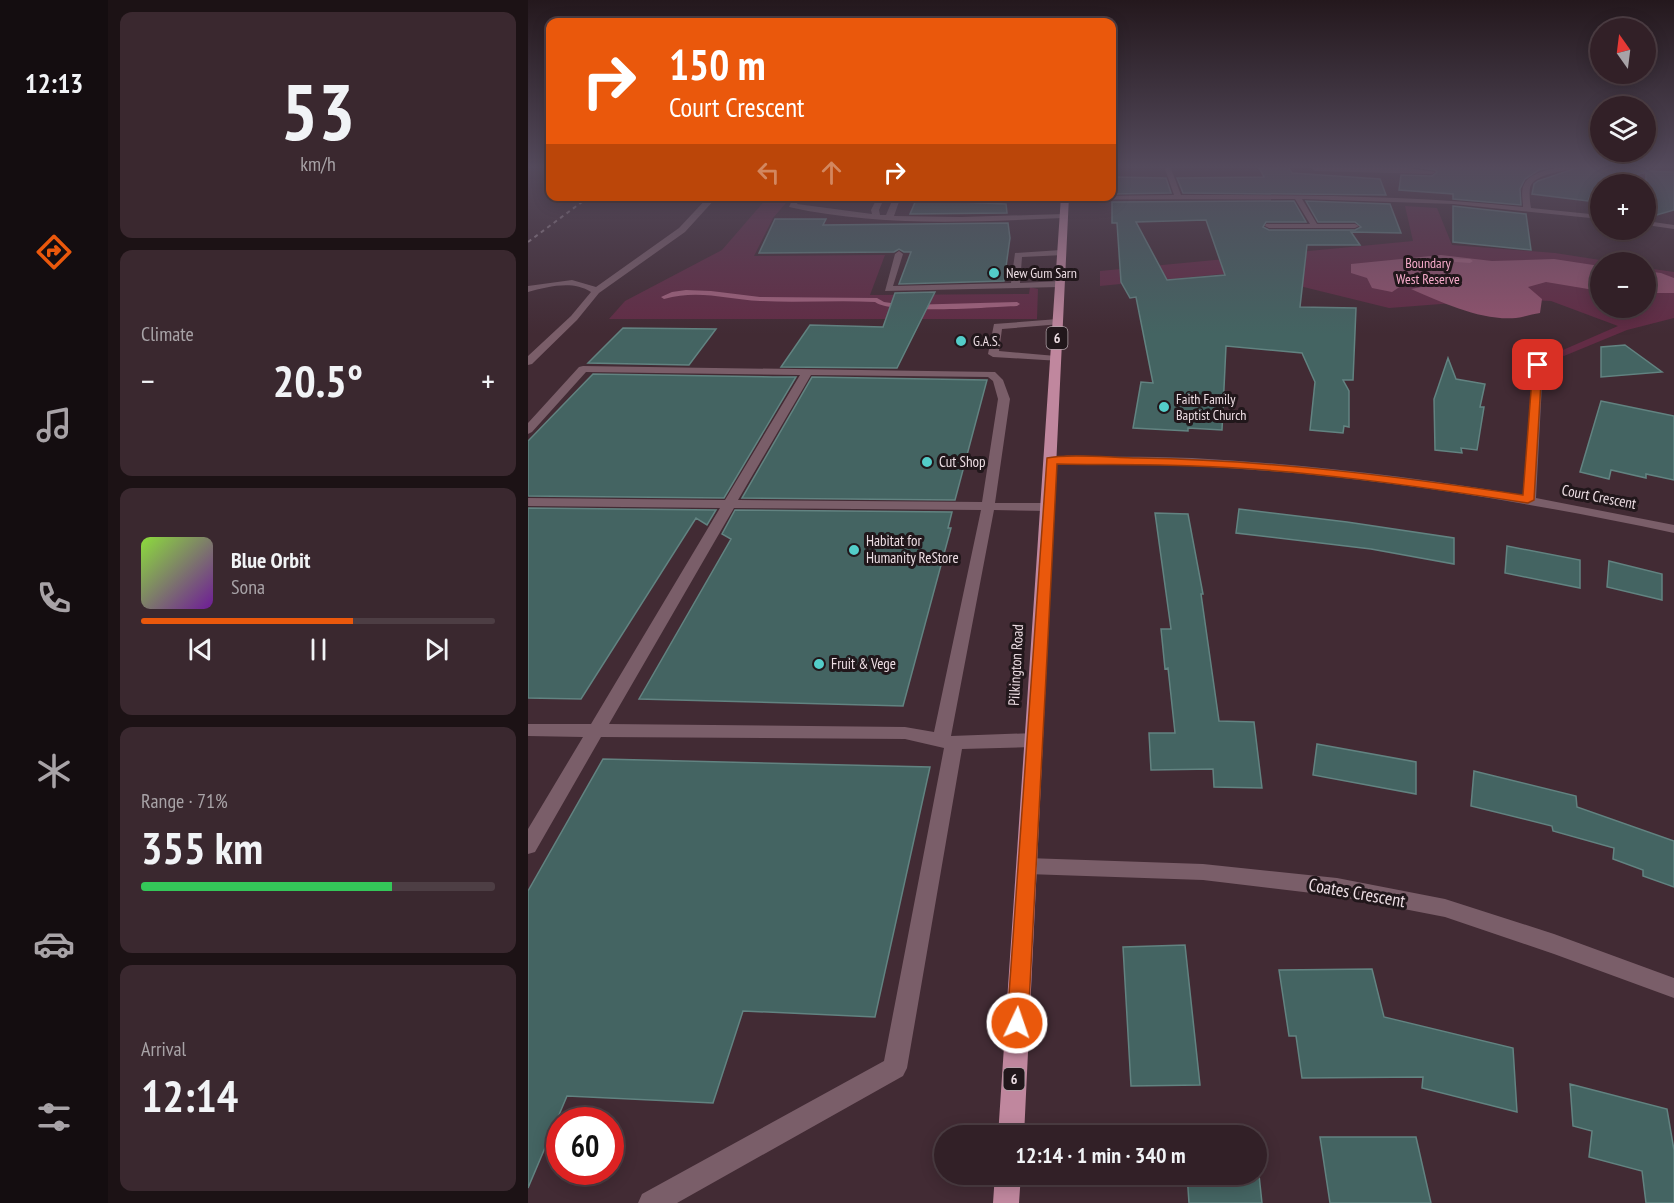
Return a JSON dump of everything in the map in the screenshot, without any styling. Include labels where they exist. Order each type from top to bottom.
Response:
[{"type":"main road","name":"Pilkington Road","points":[[1012,1125],[1063,222]]},
{"type":"main road","points":[[1006,1203],[1007,1185]]},
{"type":"street","points":[[528,363],[574,318],[596,291],[682,230],[689,222]]},
{"type":"street","points":[[1313,222],[1315,226]]},
{"type":"street","points":[[1656,224],[1674,227]]},
{"type":"street","points":[[1269,226],[1355,226]]},
{"type":"street","points":[[1015,286],[1018,255],[1061,253]]},
{"type":"street","points":[[899,254],[888,289],[1060,284]]},
{"type":"street","points":[[528,289],[565,283],[586,286],[596,291]]},
{"type":"street","points":[[1056,358],[993,354],[997,326],[1058,322]]},
{"type":"street","points":[[1528,500],[1538,365]]},
{"type":"street","points":[[528,430],[583,369],[990,374],[998,380],[1004,399],[895,1068],[651,1203]]},
{"type":"street","points":[[528,846],[807,372]]},
{"type":"street","name":"Court Crescent","points":[[1051,460],[1194,462],[1401,480],[1528,500],[1674,529]]},
{"type":"street","points":[[528,502],[1048,507]]},
{"type":"street","points":[[528,730],[905,733],[947,742],[1034,740]]},
{"type":"street","name":"Coates Crescent","points":[[1027,866],[1203,872],[1337,887],[1445,908],[1554,944],[1674,988]]},
{"type":"green space","points":[[746,222],[771,222],[754,256],[885,255],[870,295],[1029,294],[1030,287],[1038,289],[1037,319],[609,319],[625,301],[722,250]]},
{"type":"green space","name":"Boundary West Reserve","points":[[1409,222],[1443,222],[1452,245],[1555,253],[1590,258],[1590,316],[1551,301],[1506,299],[1389,308],[1243,272],[1100,286],[1100,271],[1413,241]]},
{"type":"green space","points":[[1441,255],[1492,261],[1554,259],[1590,264],[1590,289],[1546,282],[1528,287],[1542,299],[1540,313],[1516,318],[1490,317],[1463,310],[1411,289],[1426,286],[1410,280],[1392,292],[1372,288],[1367,278],[1351,273],[1351,264]]},
{"type":"green space","name":"Boundary West Reserve","points":[[1656,269],[1674,272],[1674,318],[1627,330],[1564,356],[1556,353],[1618,326],[1597,318],[1656,318]]},
{"type":"green space","points":[[1656,272],[1674,278],[1674,293],[1656,293]]},
{"type":"building","points":[[774,222],[824,222],[823,225],[1008,223],[1010,238],[1004,281],[899,284],[911,252],[899,249],[894,252],[759,253]]},
{"type":"building","points":[[1136,222],[1167,280],[1225,275],[1207,222],[1266,222],[1263,227],[1269,230],[1355,230],[1361,227],[1355,222],[1397,222],[1401,233],[1351,232],[1360,245],[1307,245],[1300,307],[1356,308],[1353,380],[1343,380],[1349,391],[1349,427],[1344,426],[1343,433],[1310,430],[1315,382],[1302,353],[1226,346],[1222,430],[1133,428],[1141,382],[1153,383],[1136,297],[1130,298],[1121,282],[1117,223],[1112,223]]},
{"type":"building","points":[[1453,222],[1527,222],[1531,250],[1453,242]]},
{"type":"building","points":[[935,292],[897,368],[781,367],[810,325],[883,327],[895,293]]},
{"type":"building","points":[[623,328],[716,329],[689,365],[588,363]]},
{"type":"building","points":[[1625,345],[1662,372],[1601,377],[1601,347]]},
{"type":"building","points":[[1448,358],[1456,379],[1485,384],[1480,407],[1484,407],[1477,450],[1461,448],[1462,453],[1435,450],[1434,399]]},
{"type":"building","points":[[593,374],[796,377],[724,498],[528,496],[528,441]]},
{"type":"building","points":[[812,377],[987,380],[955,500],[742,498]]},
{"type":"building","points":[[1601,401],[1674,416],[1674,480],[1646,474],[1646,478],[1611,470],[1609,479],[1580,472]]},
{"type":"building","points":[[528,508],[716,510],[707,525],[696,518],[581,699],[528,698]]},
{"type":"building","points":[[1239,509],[1454,538],[1454,564],[1371,549],[1236,533]]},
{"type":"building","points":[[735,510],[952,512],[948,528],[951,528],[903,706],[639,699],[731,539],[722,534]]},
{"type":"building","points":[[1155,513],[1188,514],[1203,594],[1201,594],[1219,721],[1254,722],[1262,788],[1214,787],[1213,769],[1151,770],[1149,733],[1175,733],[1161,629],[1171,629]]},
{"type":"building","points":[[1507,546],[1580,560],[1580,588],[1505,573]]},
{"type":"building","points":[[1609,561],[1662,574],[1662,600],[1607,587]]},
{"type":"building","points":[[1317,744],[1416,762],[1416,794],[1313,775]]},
{"type":"building","points":[[603,759],[930,767],[875,1017],[743,1011],[713,1103],[567,1096],[562,1107],[546,1107],[546,1146],[528,1188],[528,891]]},
{"type":"building","points":[[1474,771],[1576,796],[1577,807],[1674,841],[1674,887],[1643,876],[1643,870],[1613,859],[1614,848],[1553,831],[1552,826],[1471,806]]},
{"type":"building","points":[[1185,945],[1200,1085],[1131,1086],[1123,947]]},
{"type":"building","points":[[1372,969],[1384,1017],[1513,1048],[1517,1112],[1422,1088],[1423,1077],[1302,1078],[1296,1036],[1289,1036],[1279,970]]},
{"type":"building","points":[[1570,1084],[1667,1109],[1674,1150],[1674,1203],[1646,1203],[1642,1171],[1589,1157],[1592,1131],[1573,1126]]},
{"type":"building","points":[[1320,1137],[1416,1137],[1431,1203],[1330,1203]]},
{"type":"building","points":[[1188,1185],[1260,1185],[1262,1203],[1189,1203]]},
{"type":"waterway","points":[[1443,260],[1470,261]]},
{"type":"waterway","points":[[664,297],[674,293],[698,292],[760,299],[877,300],[882,304],[905,307],[1017,304]]},
{"type":"railway","points":[[528,242],[555,222]]},
{"type":"place","name":"New Gum Sarn","points":[[994,273]]},
{"type":"place","name":"G.A.S.","points":[[961,341]]},
{"type":"place","name":"Faith Family Baptist Church","points":[[1164,407]]},
{"type":"place","name":"Cut Shop","points":[[927,462]]},
{"type":"place","name":"Habitat for Humanity ReStore","points":[[854,550]]},
{"type":"place","name":"Fruit & Vege","points":[[819,664]]},
{"type":"route","points":[[1017,1023],[1051,460],[1194,462],[1279,468],[1401,480],[1528,500],[1538,365]]}]
